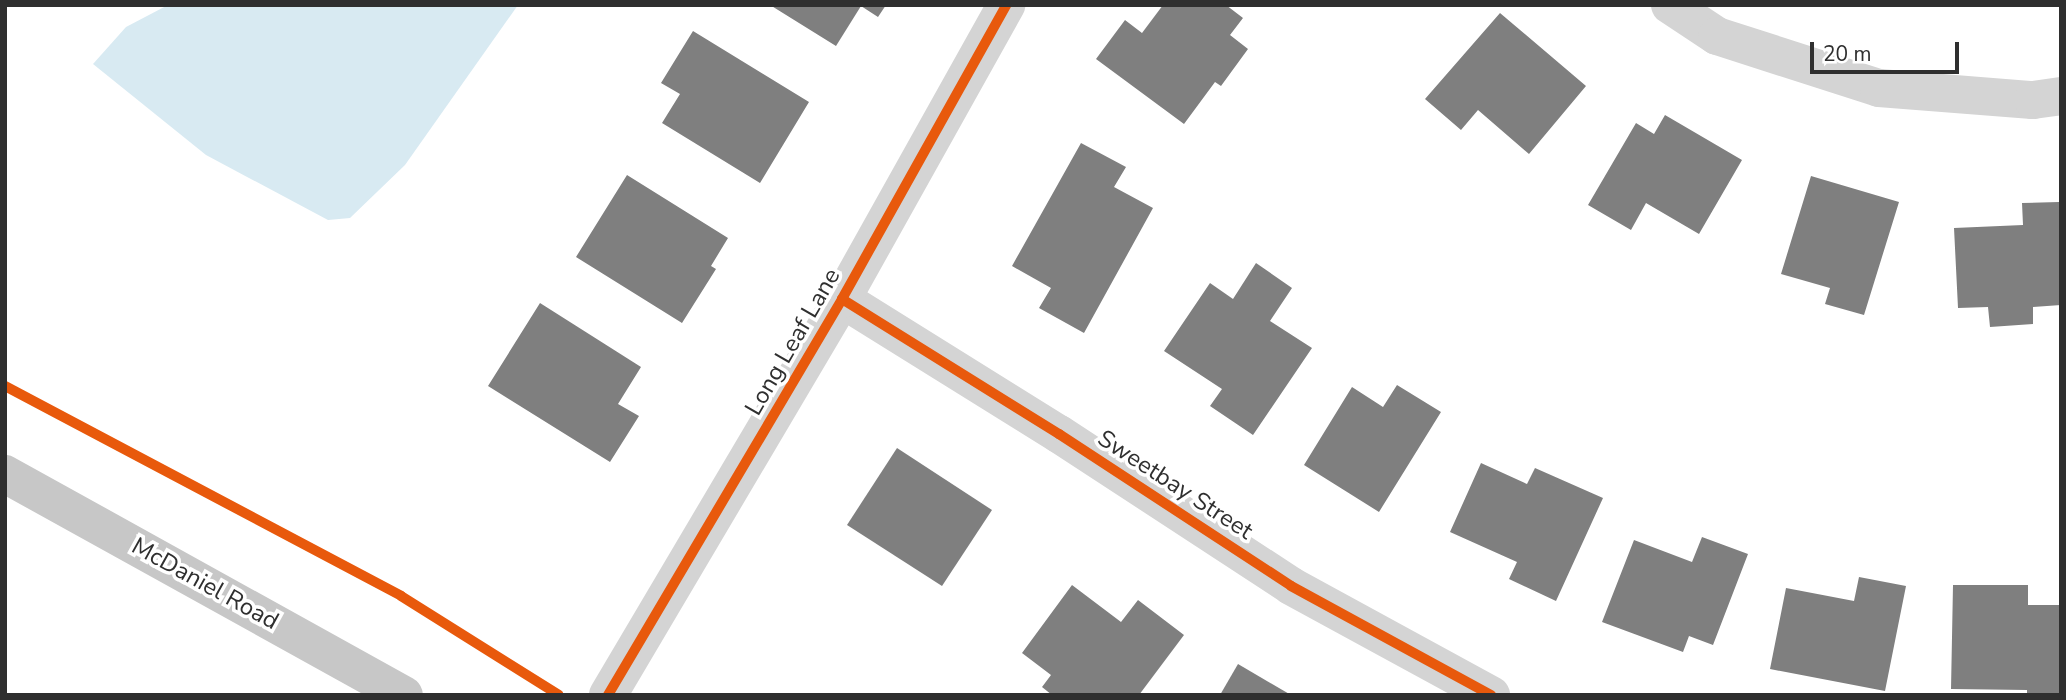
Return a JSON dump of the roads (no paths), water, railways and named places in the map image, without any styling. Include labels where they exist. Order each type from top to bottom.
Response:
[{"type":"main road","name":"McDaniel Road","points":[[5,474],[404,695]]},
{"type":"street","name":"Long Leaf Lane","points":[[608,695],[842,299],[1006,5]]},
{"type":"street","points":[[1670,5],[1717,36],[1879,89],[2032,100],[2061,96]]},
{"type":"street","name":"Sweetbay Street","points":[[842,299],[1059,434],[1291,586],[1491,695]]}]
